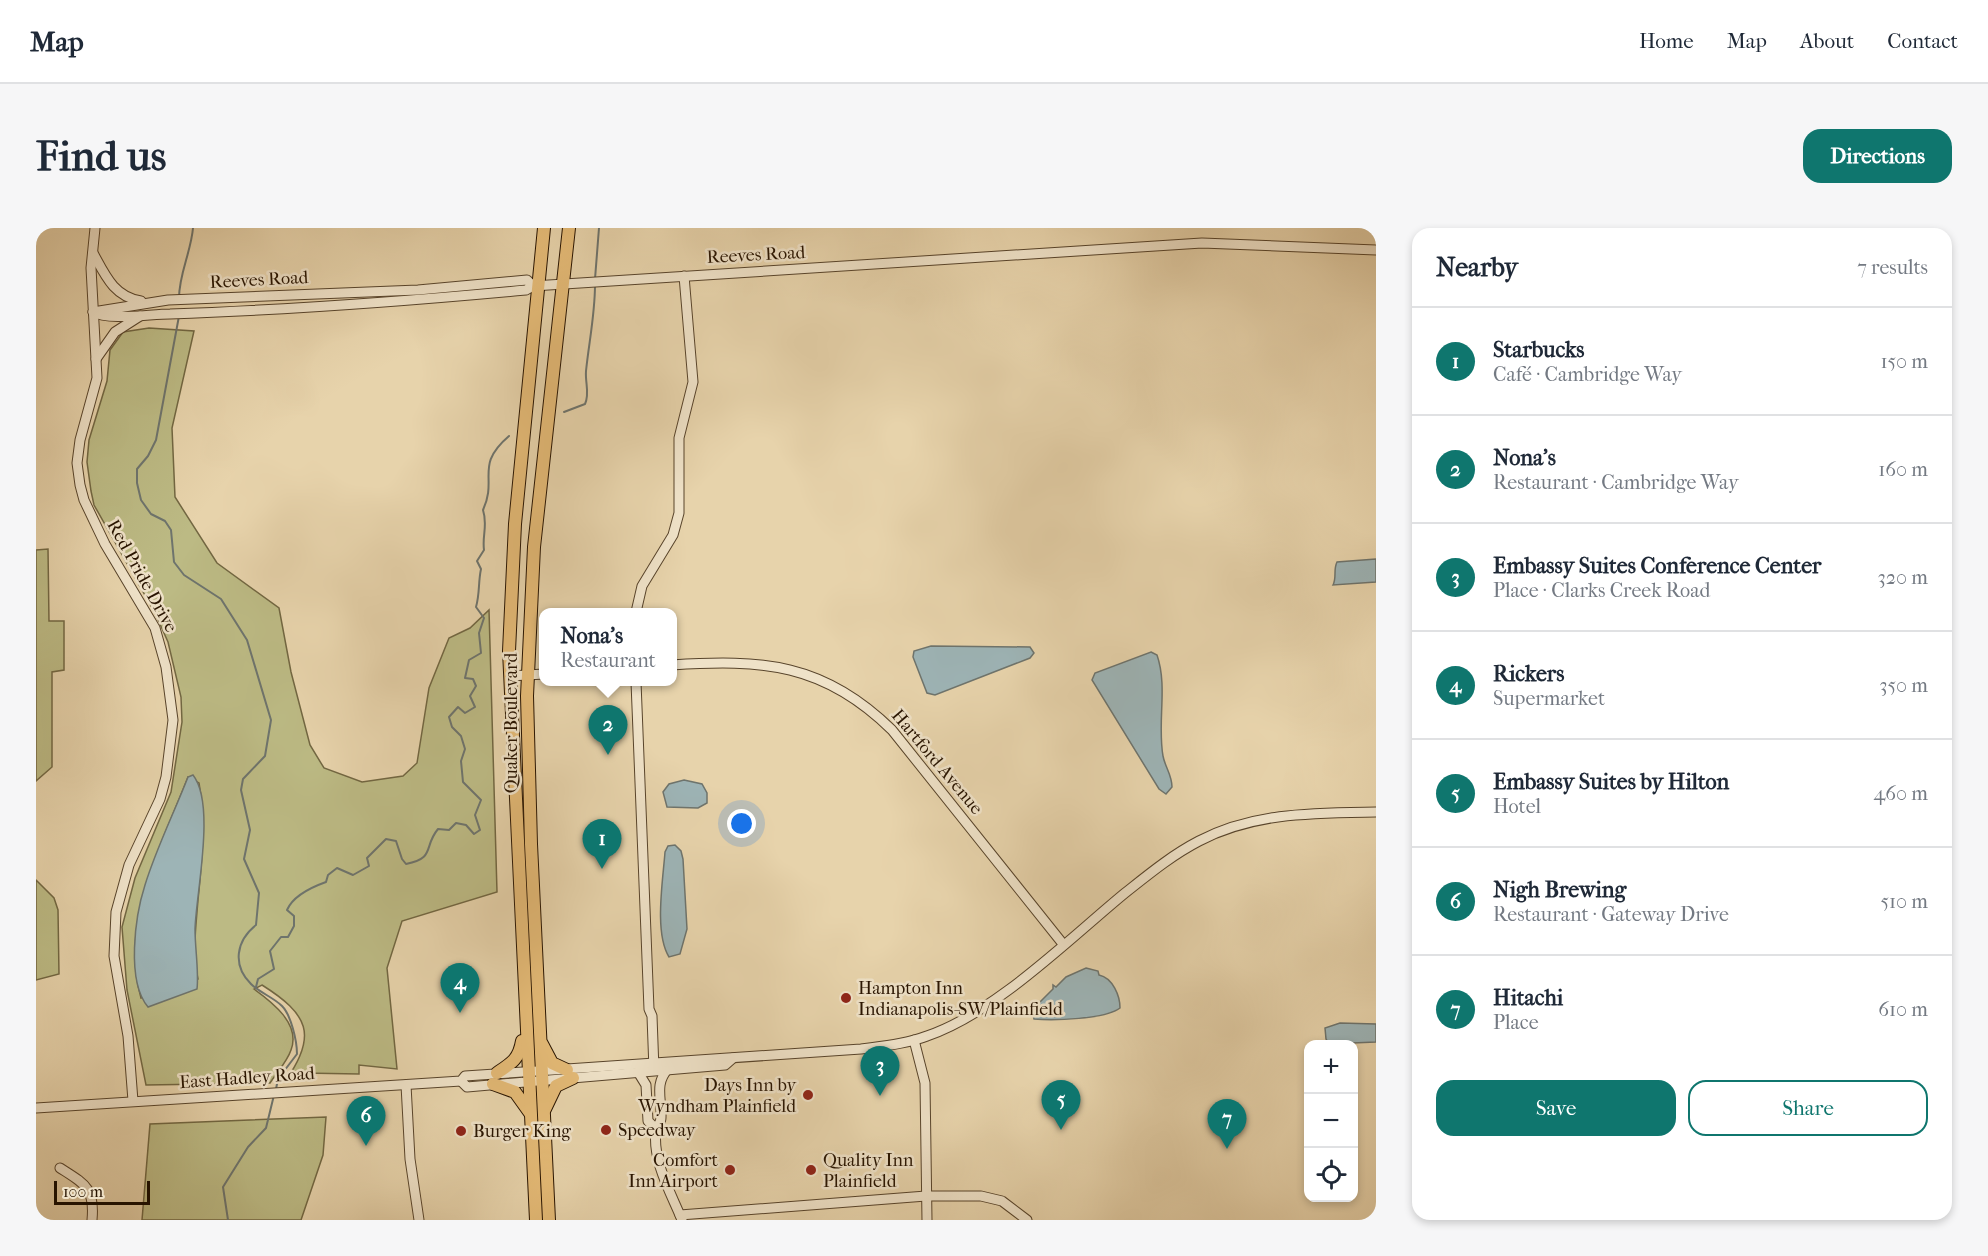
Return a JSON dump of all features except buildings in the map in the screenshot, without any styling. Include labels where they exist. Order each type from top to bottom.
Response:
[{"type":"main road","name":"Quaker Boulevard","points":[[536,1220],[510,676],[515,524],[535,286],[544,228]]},
{"type":"main road","name":"Quaker Boulevard","points":[[549,1220],[528,786],[527,675],[534,547],[569,228]]},
{"type":"main road","points":[[526,1013],[519,1055],[514,1063],[495,1079],[515,1092],[530,1113]]},
{"type":"main road","points":[[540,1039],[552,1063],[570,1074],[556,1086],[544,1113]]},
{"type":"street","points":[[93,312],[95,228]]},
{"type":"street","name":"Reeves Road","points":[[93,312],[101,316],[188,314],[411,301],[526,290],[535,286],[1202,243],[1376,250]]},
{"type":"street","points":[[93,253],[116,290],[132,300],[150,302]]},
{"type":"street","points":[[637,608],[642,586],[673,535],[679,513],[679,438],[693,382],[684,276]]},
{"type":"street","name":"Reeves Road","points":[[93,312],[150,302],[184,299],[418,290],[527,280],[535,286]]},
{"type":"street","name":"Red Pride Drive","points":[[93,312],[97,378],[85,419],[77,463],[80,485],[93,523],[154,628],[162,647],[169,678],[173,720],[166,777],[160,799],[129,865],[116,912],[114,956],[128,1036],[133,1101]]},
{"type":"street","points":[[96,359],[122,326],[142,315]]},
{"type":"street","name":"Hartford Avenue","points":[[677,665],[741,662],[784,667],[819,679],[860,702],[892,730],[1063,944]]},
{"type":"street","points":[[510,676],[539,674]]},
{"type":"street","points":[[636,686],[649,1009],[652,1016],[654,1066]]},
{"type":"street","name":"East Hadley Road","points":[[36,1108],[460,1081],[467,1087],[495,1079],[868,1048],[914,1040],[951,1026],[984,1007],[1166,860],[1211,836],[1248,822],[1275,816],[1376,812]]},
{"type":"street","points":[[649,1009],[646,1017],[647,1051],[638,1068],[646,1085],[648,1121],[656,1129]]},
{"type":"street","points":[[914,1040],[925,1083],[927,1220]]},
{"type":"street","name":"East Hadley Road","points":[[654,1066],[668,1069],[724,1065],[734,1058]]},
{"type":"street","points":[[668,1069],[659,1081],[661,1120],[656,1129],[660,1162],[681,1218],[926,1197],[996,1199],[1027,1220]]},
{"type":"street","points":[[406,1084],[410,1159],[419,1220]]},
{"type":"street","points":[[60,1168],[88,1189],[93,1200],[92,1220]]},
{"type":"shaded area","points":[[149,328],[194,331],[172,428],[175,497],[217,563],[279,608],[291,672],[310,745],[324,768],[362,782],[403,776],[417,763],[429,688],[449,638],[470,628],[489,610],[497,892],[402,921],[387,968],[397,1069],[359,1065],[359,1074],[302,1073],[297,1080],[286,1080],[302,1050],[305,1038],[303,1026],[290,1006],[262,985],[254,989],[269,1000],[283,1015],[292,1031],[293,1040],[287,1059],[270,1083],[146,1085],[127,990],[122,927],[135,878],[171,792],[182,722],[181,697],[168,642],[155,613],[94,505],[91,491],[87,462],[89,440],[107,381],[110,350],[123,332]],"holes":[[[188,777],[199,783],[203,827],[195,940],[198,979],[141,998],[136,969],[135,941],[146,885]]]},
{"type":"shaded area","points":[[48,549],[49,621],[64,621],[64,670],[52,672],[52,767],[36,781],[36,550]]},
{"type":"shaded area","points":[[36,880],[54,898],[58,910],[59,974],[36,980]]},
{"type":"shaded area","points":[[326,1117],[323,1155],[301,1220],[142,1220],[150,1124]]},
{"type":"water","points":[[1376,559],[1376,582],[1333,585],[1337,562]]},
{"type":"water","points":[[931,646],[1030,647],[1034,653],[1030,658],[935,695],[927,693],[913,657],[914,651]]},
{"type":"water","points":[[1151,652],[1157,655],[1162,680],[1161,743],[1172,787],[1166,794],[1159,789],[1092,680],[1095,673]]},
{"type":"water","points":[[193,775],[200,788],[204,827],[195,929],[197,989],[148,1007],[141,996],[135,965],[134,948],[138,913],[154,858],[188,777]]},
{"type":"water","points":[[684,780],[702,784],[707,793],[707,803],[698,808],[667,807],[663,792],[669,784]]},
{"type":"water","points":[[675,845],[681,851],[683,859],[687,929],[680,954],[669,957],[664,947],[661,906],[665,852],[668,846]]},
{"type":"water","points":[[1086,968],[1098,971],[1099,975],[1112,984],[1119,998],[1120,1008],[1092,1017],[1034,1019],[1032,1010],[1053,989],[1053,985],[1056,987],[1066,977]]},
{"type":"water","points":[[1340,1023],[1376,1024],[1376,1042],[1327,1040],[1325,1028]]},
{"type":"waterway","points":[[179,298],[193,228]]},
{"type":"waterway","points":[[595,279],[599,228]]},
{"type":"waterway","points":[[564,412],[585,404],[586,400],[586,371],[595,285]]},
{"type":"waterway","points":[[179,316],[156,440],[148,456],[137,469],[137,483],[141,500],[151,514],[165,521],[171,530],[174,562],[184,575],[221,599],[247,640],[271,720],[265,756],[243,779],[241,790],[250,830],[244,859],[259,893],[256,925],[244,938],[239,961],[245,977],[258,990],[282,1006],[293,1028],[297,1054],[278,1079],[276,1089]]},
{"type":"waterway","points":[[256,987],[258,979],[274,969],[270,951],[281,937],[288,937],[294,926],[294,916],[287,910],[290,905],[304,893],[326,882],[328,875],[337,868],[353,875],[369,866],[367,858],[386,839],[396,841],[406,864],[422,859],[438,829],[449,830],[456,823],[466,825],[474,834],[480,830],[475,815],[481,800],[463,782],[461,761],[465,749],[461,736],[452,727],[449,717],[458,707],[465,713],[475,707],[470,696],[476,686],[473,679],[465,678],[469,660],[481,653],[479,633],[484,618],[476,607],[481,569],[477,561],[484,550],[483,510],[487,499],[489,464],[498,446],[509,436]]},
{"type":"waterway","points":[[228,1220],[223,1187],[248,1147],[266,1128],[274,1095]]},
{"type":"place","name":"Nona's","points":[[608,755]]},
{"type":"place","name":"Starbucks","points":[[602,869]]},
{"type":"place","name":"Hampton Inn Indianapolis-SW/Plainfield","points":[[846,998]]},
{"type":"place","name":"Rickers","points":[[460,1013]]},
{"type":"place","name":"Days Inn by Wyndham Plainfield","points":[[808,1095]]},
{"type":"place","name":"Embassy Suites Conference Center","points":[[880,1096]]},
{"type":"place","name":"Speedway","points":[[606,1130]]},
{"type":"place","name":"Embassy Suites by Hilton","points":[[1061,1130]]},
{"type":"place","name":"Burger King","points":[[461,1131]]},
{"type":"place","name":"Nigh Brewing","points":[[366,1146]]},
{"type":"place","name":"Hitachi","points":[[1227,1149]]},
{"type":"place","name":"Comfort Inn Airport","points":[[730,1170]]},
{"type":"place","name":"Quality Inn Plainfield","points":[[811,1170]]}]
